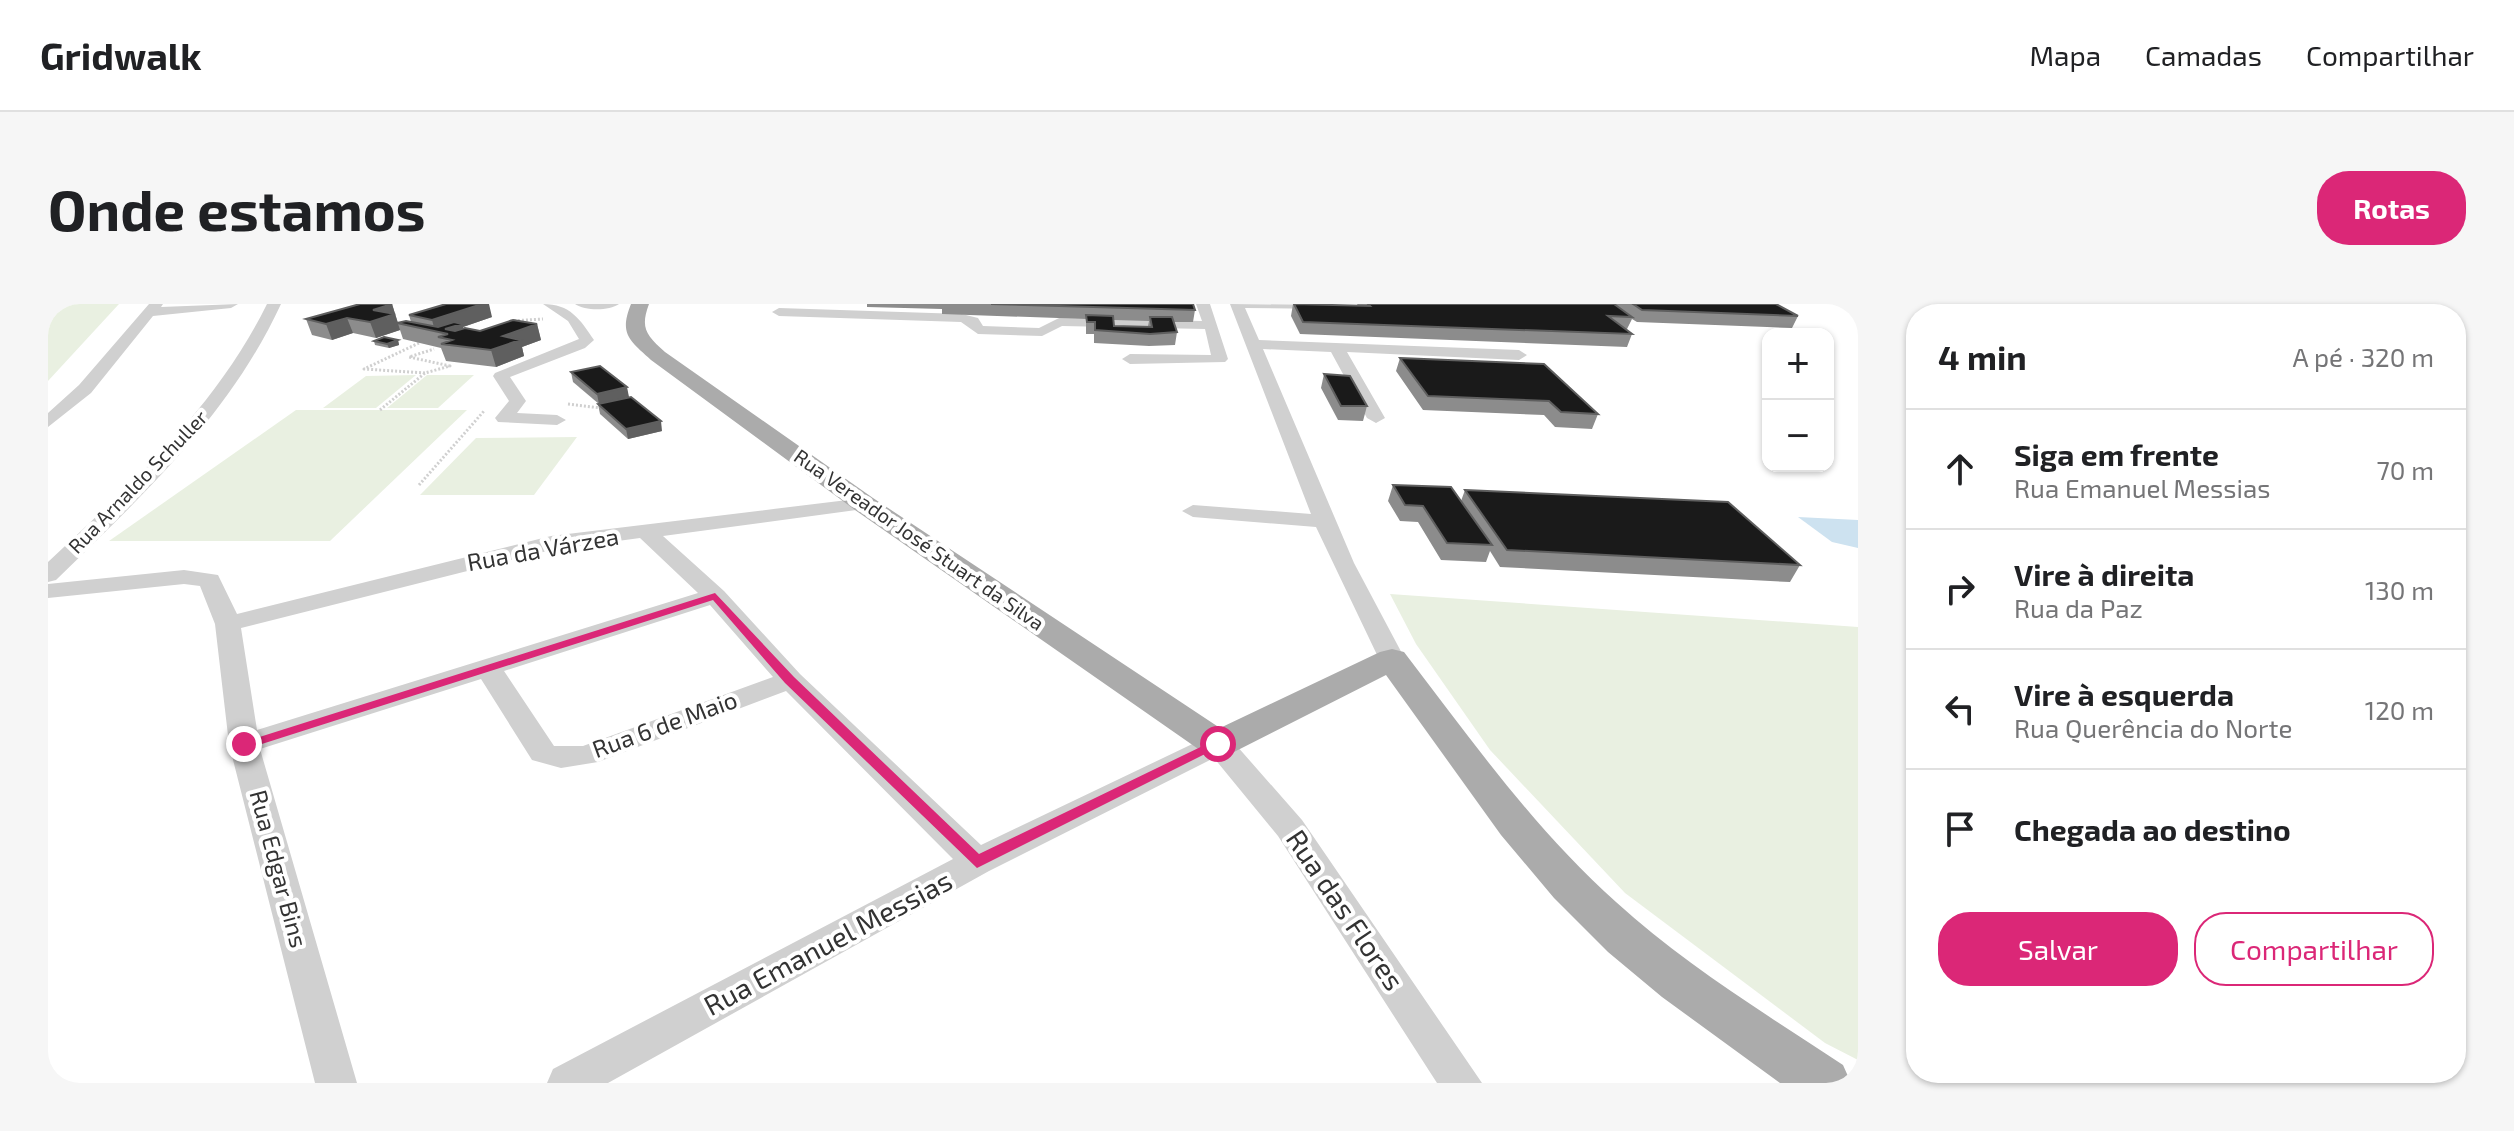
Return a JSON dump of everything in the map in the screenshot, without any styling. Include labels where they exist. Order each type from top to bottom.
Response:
[{"type":"main road","name":"Rua Vereador José Stuart da Silva","points":[[628,310],[638,338],[658,356],[864,504],[1218,744]]},
{"type":"main road","name":"Rua Emanuel Messias","points":[[1218,744],[1392,659]]},
{"type":"main road","points":[[1392,659],[1515,825],[1600,915],[1704,1000],[1824,1083]]},
{"type":"street","points":[[48,422],[85,389],[154,308],[231,304]]},
{"type":"street","name":"Rua Arnaldo Schuller","points":[[48,575],[166,459],[230,383],[259,341],[274,304]]},
{"type":"street","points":[[550,304],[577,311],[628,310]]},
{"type":"street","points":[[1130,359],[1220,359],[1203,304]]},
{"type":"street","points":[[1337,305],[1237,304],[1342,563],[1392,659]]},
{"type":"street","points":[[557,420],[504,418],[518,401],[501,376],[541,356],[587,340],[577,311]]},
{"type":"street","points":[[779,312],[962,318],[973,321],[978,330],[1036,332],[1066,322],[1211,325]]},
{"type":"street","points":[[1253,344],[1519,355]]},
{"type":"street","points":[[1336,347],[1376,418]]},
{"type":"street","name":"Rua da Várzea","points":[[228,624],[551,543],[864,504]]},
{"type":"street","points":[[1193,511],[1325,521]]},
{"type":"street","points":[[647,533],[715,596],[790,680],[977,862]]},
{"type":"street","name":"Rua Edgar Bins","points":[[48,591],[200,577],[210,580],[228,624],[244,744],[336,1083]]},
{"type":"street","points":[[244,744],[715,596]]},
{"type":"street","name":"Rua 6 de Maio","points":[[488,668],[543,753],[561,758],[587,755],[790,680]]},
{"type":"street","name":"Rua Emanuel Messias","points":[[568,1083],[977,862],[1218,744]]},
{"type":"street","name":"Rua das Flores","points":[[1218,744],[1290,828],[1461,1083]]},
{"type":"path","points":[[500,324],[577,311]]},
{"type":"path","points":[[419,343],[364,369],[425,373],[450,366],[409,357],[434,349]]},
{"type":"path","points":[[380,410],[425,373]]},
{"type":"path","points":[[419,485],[488,406]]},
{"type":"green space","points":[[48,304],[119,304],[48,381]]},
{"type":"green space","points":[[416,375],[376,408],[323,408],[366,376]]},
{"type":"green space","points":[[427,375],[474,375],[438,408],[387,408]]},
{"type":"green space","points":[[296,410],[467,410],[330,541],[109,541]]},
{"type":"green space","points":[[577,437],[534,495],[420,495],[476,438]]},
{"type":"green space","points":[[1390,594],[1858,627],[1858,1060],[1825,1043],[1625,893],[1490,750],[1416,644]]},
{"type":"water","points":[[1798,517],[1858,520],[1858,548],[1832,542]]},
{"type":"building","points":[[360,304],[392,304],[373,310],[395,314],[370,322],[347,318],[326,324],[306,319]]},
{"type":"building","points":[[446,304],[482,304],[432,320],[409,315]]},
{"type":"building","points":[[991,304],[1193,304],[1195,310]]},
{"type":"building","points":[[1294,304],[1614,304],[1632,317],[1608,316],[1632,334],[1303,322]]},
{"type":"building","points":[[1633,304],[1776,304],[1798,316],[1642,310]]},
{"type":"building","points":[[1086,315],[1113,316],[1114,326],[1152,327],[1150,317],[1172,317],[1177,332],[1150,334],[1095,330],[1095,322],[1087,322]]},
{"type":"building","points":[[513,320],[537,324],[503,336],[520,340],[491,350],[441,344],[452,340],[438,337],[448,334],[397,323],[406,321],[438,327],[454,322],[462,324],[445,329],[480,331]]},
{"type":"building","points":[[384,337],[398,340],[387,344],[374,341]]},
{"type":"building","points":[[1400,358],[1544,364],[1598,414],[1561,412],[1549,401],[1428,396]]},
{"type":"building","points":[[600,366],[627,387],[597,394],[571,372]]},
{"type":"building","points":[[1324,374],[1350,376],[1367,406],[1341,406]]},
{"type":"building","points":[[631,397],[661,421],[626,429],[598,404]]},
{"type":"building","points":[[1393,485],[1451,487],[1492,545],[1447,543],[1423,506],[1405,505]]},
{"type":"building","points":[[1465,490],[1728,502],[1800,565],[1507,550]]},
{"type":"route","points":[[244,744],[715,596],[790,680],[977,862],[1218,744]]}]
